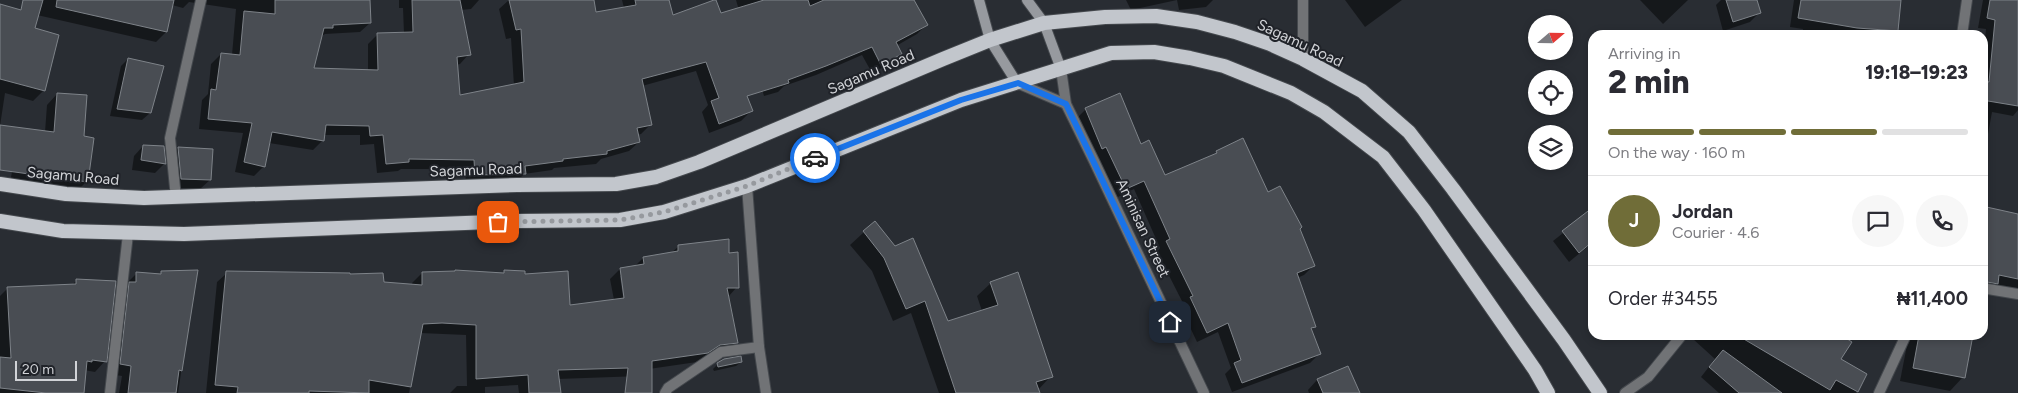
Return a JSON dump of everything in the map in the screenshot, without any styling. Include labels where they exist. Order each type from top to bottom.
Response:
[{"type":"highway","name":"Sagamu Road","points":[[0,184],[66,194],[176,198],[517,185],[616,184],[656,177],[748,142],[990,40],[1044,23],[1104,17],[1156,16],[1197,22],[1270,44],[1362,91],[1409,132],[1553,324],[1600,393]]},
{"type":"highway","points":[[0,221],[63,231],[184,234],[518,221],[620,220],[664,212],[747,186],[961,100],[1111,53],[1154,52],[1224,66],[1291,92],[1324,112],[1383,157],[1424,210],[1548,393]]},
{"type":"main road","points":[[979,0],[990,40],[1018,83]]},
{"type":"main road","points":[[1027,0],[1044,23],[1061,69]]},
{"type":"street","points":[[176,198],[170,138],[201,0]]},
{"type":"street","points":[[1303,0],[1303,60]]},
{"type":"street","points":[[1963,30],[1966,0]]},
{"type":"street","name":"Aminisan Street","points":[[1061,69],[1066,104],[1204,393]]},
{"type":"street","points":[[1018,83],[1066,104]]},
{"type":"street","points":[[747,186],[759,347],[766,393]]},
{"type":"street","points":[[110,393],[128,234]]},
{"type":"street","points":[[1988,289],[2018,294]]},
{"type":"street","points":[[1625,393],[1648,377],[1678,340]]},
{"type":"street","points":[[1879,393],[1904,340]]},
{"type":"street","points":[[666,393],[668,388],[720,352],[759,347]]},
{"type":"building","points":[[23,0],[43,0],[35,28],[59,35],[45,91],[0,79],[0,4],[21,10]]},
{"type":"building","points":[[57,0],[174,0],[167,32],[56,7]]},
{"type":"building","points":[[275,0],[370,0],[371,23],[333,25],[333,28],[324,28],[314,68],[378,70],[377,33],[413,32],[412,0],[460,0],[471,55],[457,57],[460,95],[524,82],[521,29],[516,30],[509,0],[594,0],[596,12],[636,5],[635,0],[669,0],[673,15],[714,0],[716,0],[721,13],[764,0],[808,0],[810,6],[824,0],[914,0],[928,25],[896,42],[902,54],[881,65],[872,47],[788,80],[789,83],[747,96],[753,111],[719,124],[711,101],[719,98],[706,62],[642,79],[652,125],[637,128],[640,142],[607,151],[607,154],[525,166],[526,174],[475,175],[474,160],[409,159],[409,162],[386,164],[383,135],[370,136],[369,126],[326,125],[324,141],[272,132],[265,167],[244,162],[252,123],[208,119],[211,89],[216,90],[221,53],[240,55],[244,11],[275,14]]},
{"type":"building","points":[[1726,0],[1757,0],[1761,13],[1733,22]]},
{"type":"building","points":[[1801,0],[1901,0],[1898,30],[1857,28],[1798,18]]},
{"type":"building","points":[[1990,0],[2018,0],[2018,106],[1988,101],[1988,82],[1995,20],[1987,18]]},
{"type":"building","points":[[128,58],[164,66],[151,113],[117,109]]},
{"type":"building","points":[[57,93],[87,95],[84,136],[94,138],[88,182],[0,170],[0,125],[54,132]]},
{"type":"building","points":[[1120,93],[1141,144],[1149,140],[1165,175],[1217,153],[1216,151],[1243,138],[1268,192],[1280,186],[1302,227],[1300,229],[1315,266],[1297,273],[1316,327],[1311,328],[1321,354],[1242,383],[1234,363],[1241,360],[1228,323],[1207,333],[1190,297],[1193,296],[1166,241],[1170,239],[1144,181],[1126,189],[1106,147],[1102,149],[1085,108]]},
{"type":"building","points":[[143,145],[164,146],[166,164],[141,160]]},
{"type":"building","points":[[178,147],[213,149],[211,180],[181,179]]},
{"type":"building","points":[[1988,207],[2018,214],[2018,279],[1999,275],[1998,284],[1988,282]]},
{"type":"building","points":[[1588,211],[1588,245],[1579,253],[1562,231]]},
{"type":"building","points":[[875,221],[895,246],[913,238],[948,321],[998,305],[990,282],[1018,272],[1053,377],[1036,382],[1040,393],[956,393],[925,301],[906,309],[884,258],[863,231]]},
{"type":"building","points":[[729,239],[729,253],[738,252],[739,288],[727,288],[738,343],[720,345],[708,353],[652,361],[652,393],[625,393],[628,368],[558,370],[561,393],[529,393],[528,375],[476,379],[476,325],[442,323],[423,324],[411,387],[369,380],[369,393],[309,391],[309,393],[237,393],[238,387],[215,385],[226,271],[383,273],[384,282],[422,285],[422,272],[455,270],[504,273],[504,270],[525,271],[525,274],[568,271],[570,305],[624,298],[620,268],[644,264],[643,257],[678,251],[678,245]]},
{"type":"building","points":[[198,270],[182,371],[179,370],[176,393],[128,393],[131,366],[120,364],[129,282],[136,282],[136,272],[161,274],[161,271]]},
{"type":"building","points":[[76,279],[116,281],[107,362],[87,361],[84,393],[46,393],[0,388],[0,357],[11,358],[7,287],[76,284]]},
{"type":"building","points":[[1745,340],[1849,340],[1852,342],[1841,359],[1867,374],[1858,392],[1836,380],[1830,390]]},
{"type":"building","points":[[1918,340],[1972,340],[1965,378],[1913,368]]},
{"type":"building","points":[[1723,350],[1782,393],[1739,393],[1709,367]]},
{"type":"building","points":[[741,356],[742,362],[718,367],[717,363],[724,359]]},
{"type":"building","points":[[1348,366],[1360,393],[1323,393],[1317,379]]},
{"type":"way so far","points":[[498,222],[620,220],[664,212],[747,186],[815,158]]},
{"type":"route","points":[[815,158],[961,100],[1018,83],[1066,104],[1170,322]]}]
